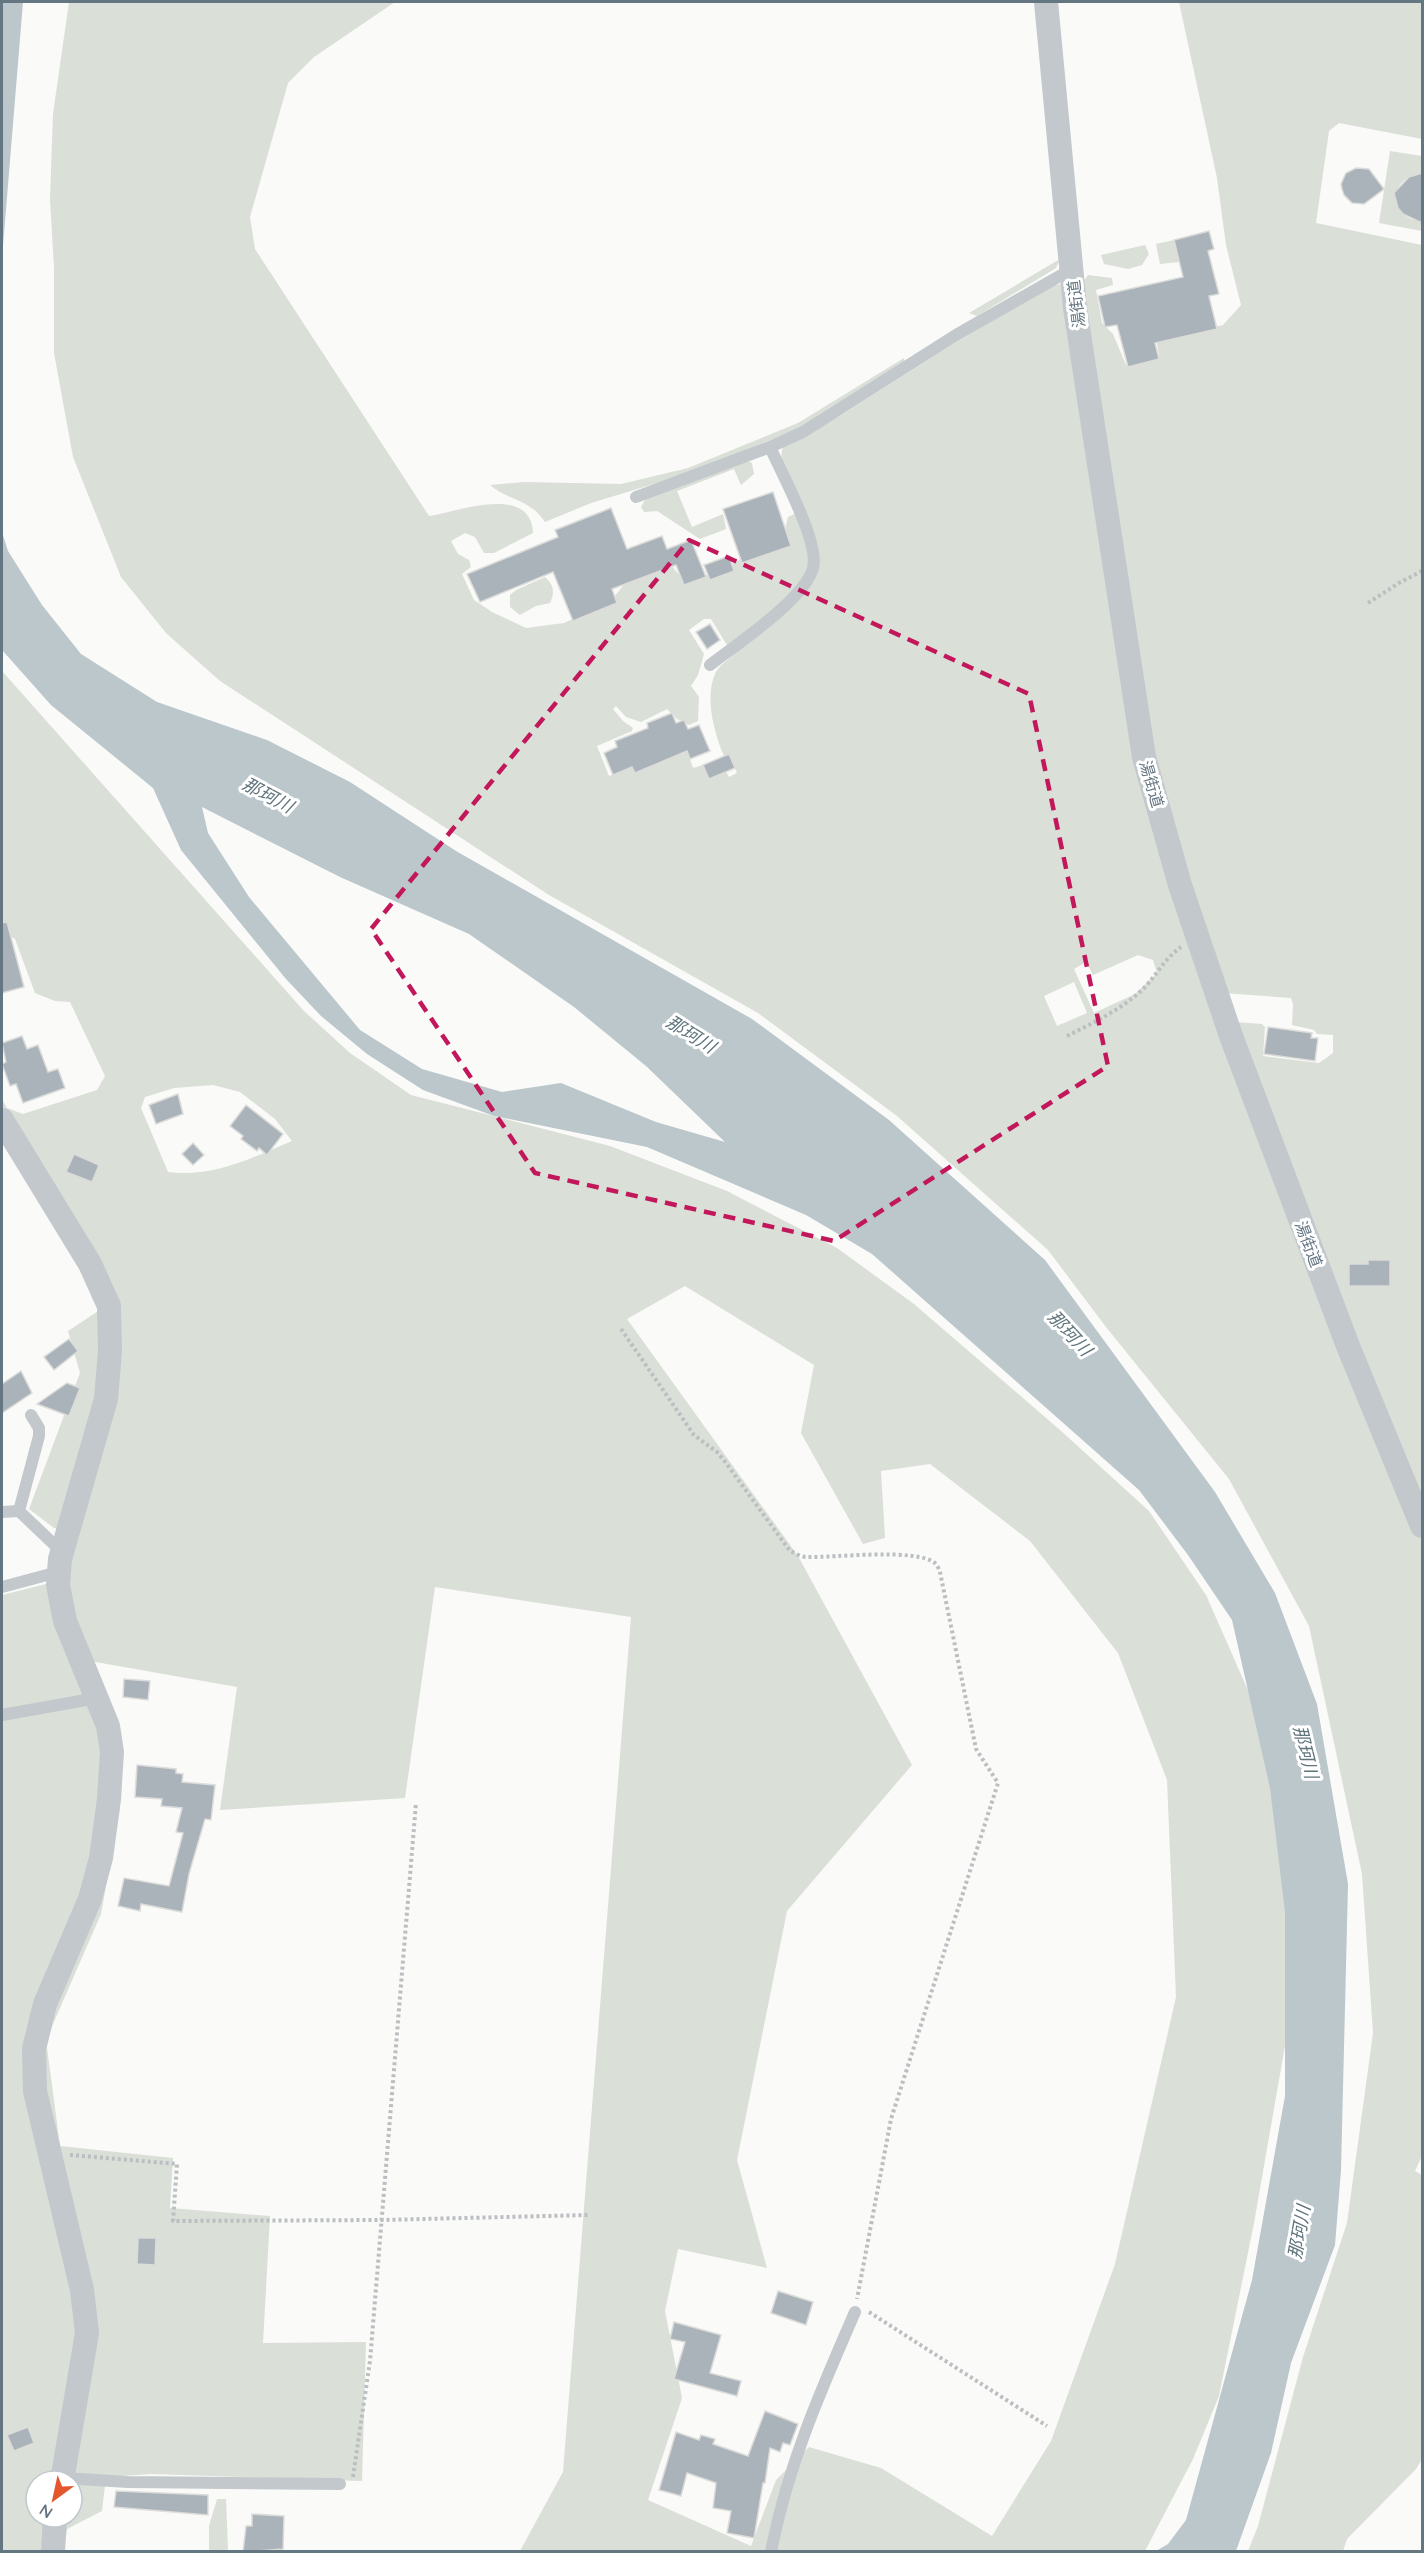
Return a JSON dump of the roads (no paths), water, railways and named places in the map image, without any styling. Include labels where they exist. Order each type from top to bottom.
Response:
[{"type":"street","name":"湯街道","points":[[1046,2],[1075,308],[1139,733],[1180,885],[1231,1036],[1348,1346],[1422,1526]]},
{"type":"street","points":[[2,1120],[90,1264],[109,1306],[110,1351],[106,1399],[60,1562],[65,1621],[108,1726],[112,1752],[109,1799],[101,1858],[90,1899],[45,2004],[34,2049],[35,2091],[82,2290],[87,2333],[65,2469]]},
{"type":"street","points":[[53,2552],[54,2529]]},
{"type":"lane","points":[[636,497],[770,447],[803,432],[956,335],[1072,269]]},
{"type":"lane","points":[[710,665],[791,599],[806,583],[814,567],[814,553],[808,533],[770,447]]},
{"type":"lane","points":[[20,1511],[39,1436],[39,1428],[31,1415]]},
{"type":"lane","points":[[2,1587],[60,1562],[20,1511]]},
{"type":"lane","points":[[2,1512],[20,1511]]},
{"type":"lane","points":[[2,1715],[97,1698]]},
{"type":"lane","points":[[771,2552],[792,2465],[855,2308]]},
{"type":"lane","points":[[84,2480],[340,2484]]},
{"type":"water","points":[[2,2],[23,2],[2,258]]},
{"type":"water","name":"那珂川","points":[[2,532],[8,551],[42,605],[81,654],[157,702],[267,740],[350,782],[456,851],[752,1019],[889,1120],[1045,1260],[1215,1492],[1275,1593],[1317,1704],[1348,1884],[1341,2170],[1335,2245],[1291,2363],[1271,2453],[1236,2551],[1156,2551],[1168,2544],[1186,2520],[1252,2280],[1285,2096],[1285,1912],[1270,1788],[1232,1620],[1188,1555],[1139,1490],[872,1254],[806,1215],[647,1147],[494,1116],[423,1090],[367,1054],[321,1016],[286,979],[181,850],[153,788],[51,705],[2,650]],"holes":[[[202,807],[340,877],[469,934],[574,1007],[646,1066],[725,1142],[656,1122],[561,1083],[502,1092],[422,1069],[360,1030],[249,897],[208,833]]]}]
